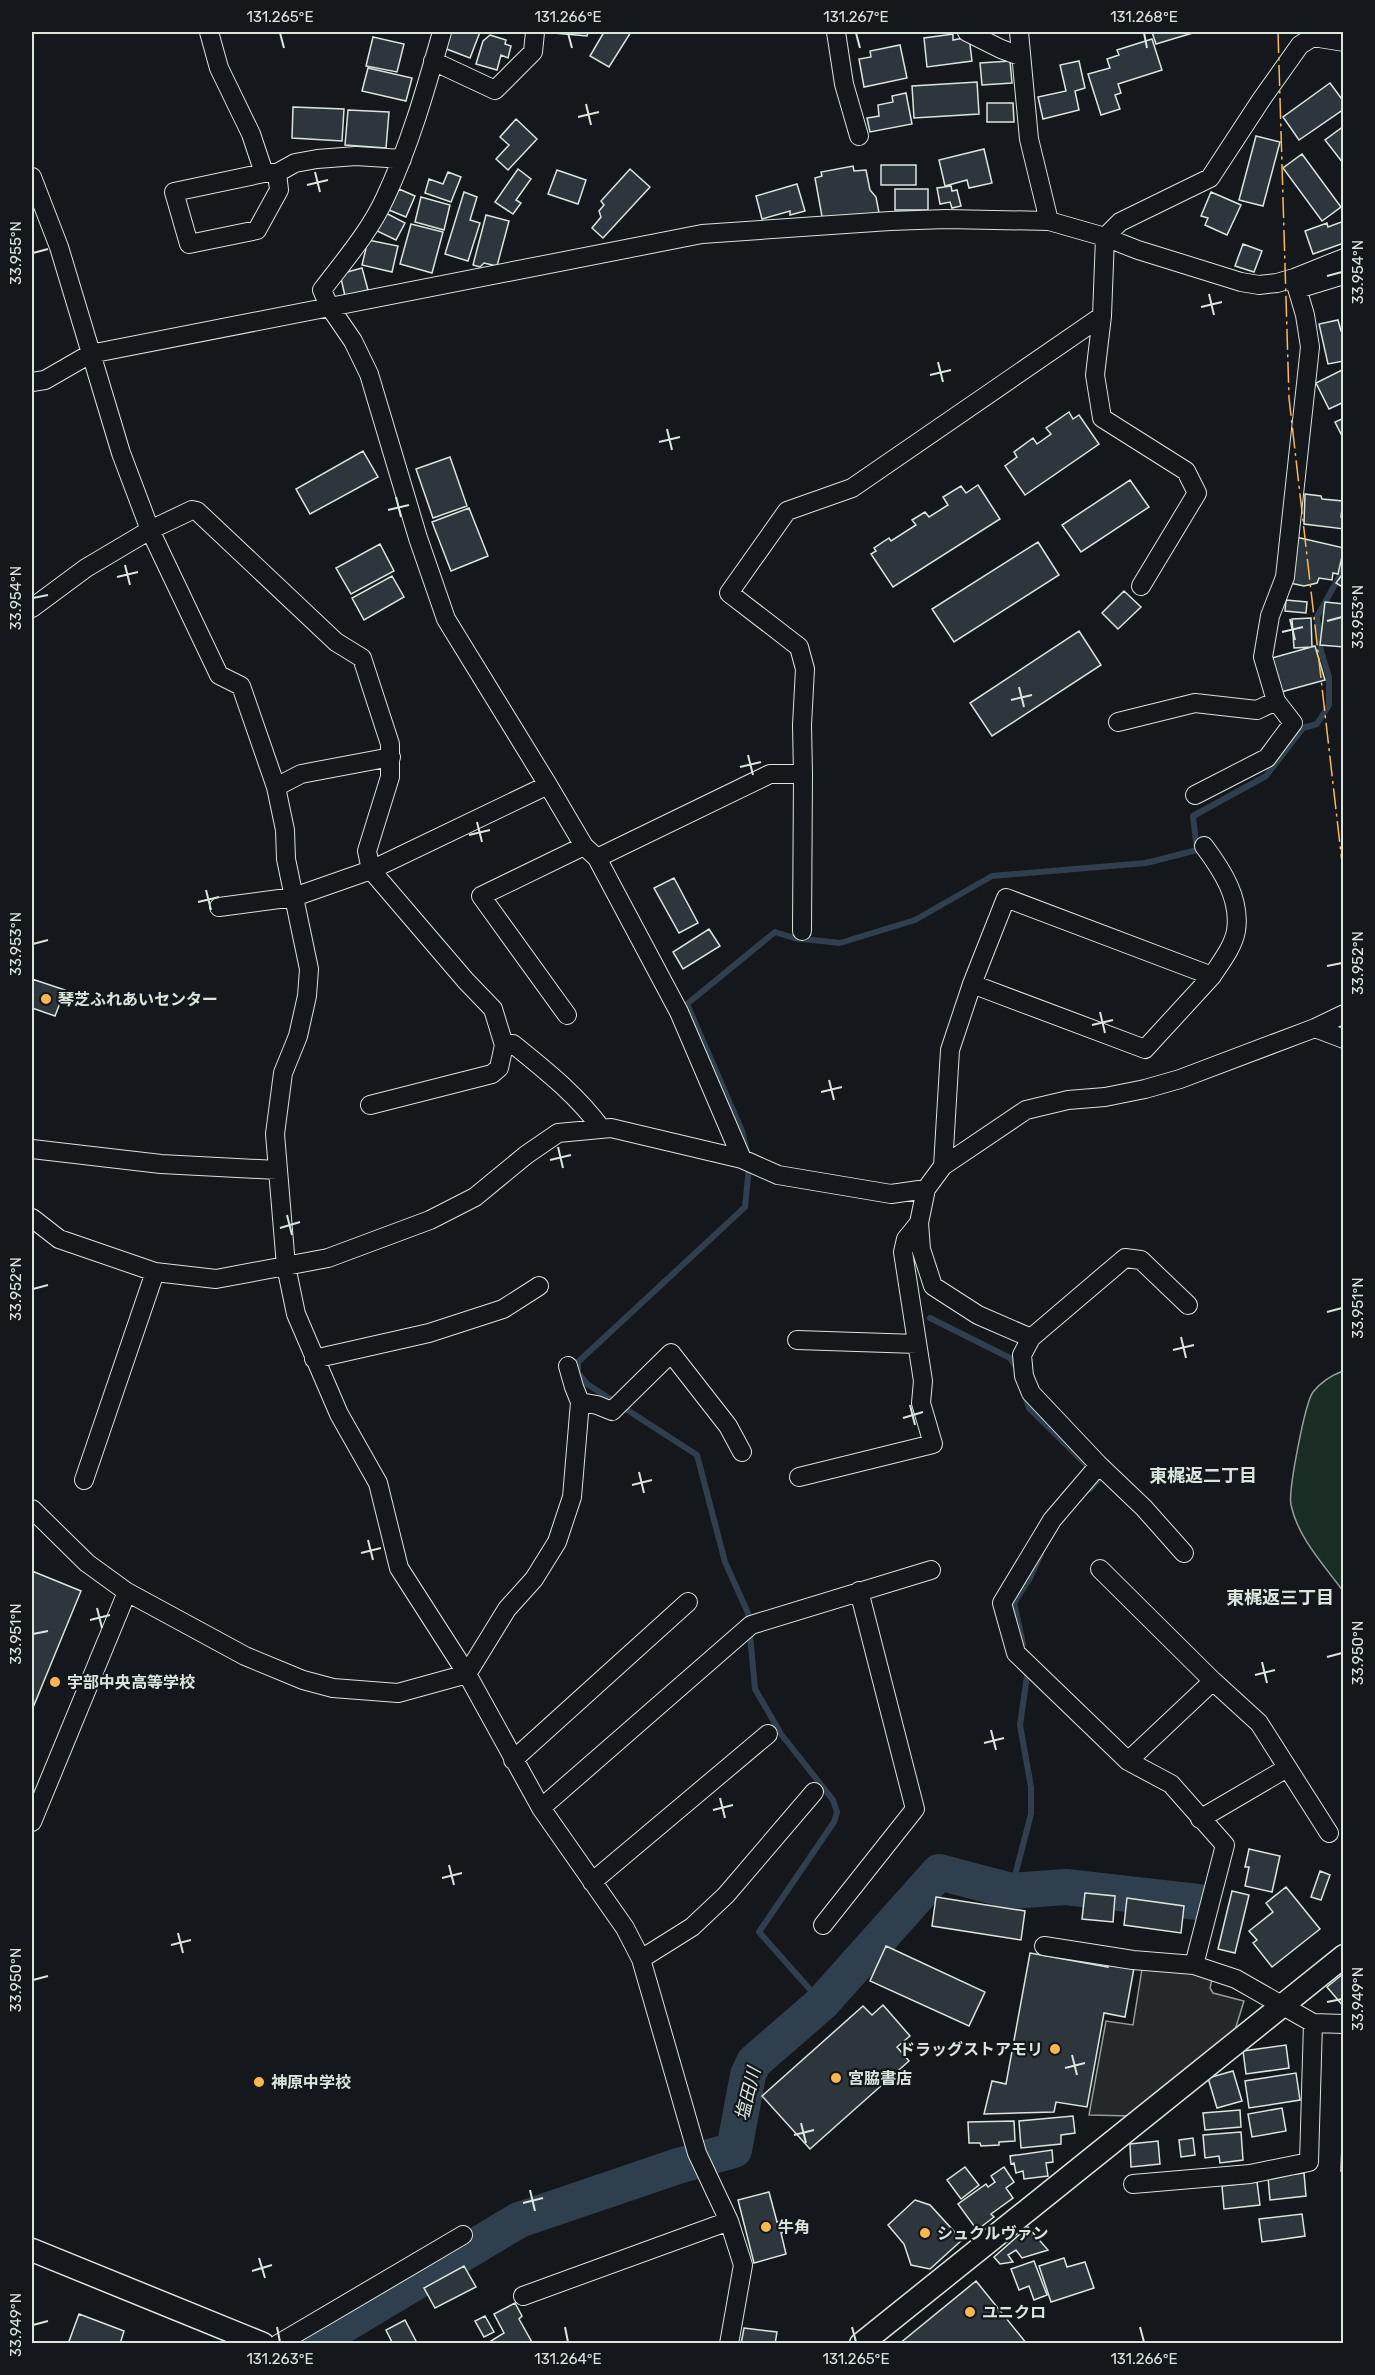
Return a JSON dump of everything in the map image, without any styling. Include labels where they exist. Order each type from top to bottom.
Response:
[{"type":"street","points":[[209,32],[219,68],[251,134],[271,173],[279,190],[257,230],[189,244],[174,192],[271,173],[317,159],[356,156],[402,159]]},
{"type":"street","points":[[442,32],[402,159],[384,200],[362,237],[322,290],[329,306],[353,341],[369,374],[418,538],[446,619],[590,852],[680,1012],[742,1159]]},
{"type":"street","points":[[434,61],[495,90],[533,52],[535,32]]},
{"type":"street","points":[[836,32],[844,84],[859,136]]},
{"type":"street","points":[[967,32],[1000,49],[1020,56]]},
{"type":"street","points":[[1020,32],[1020,56],[1029,139],[1048,222]]},
{"type":"street","points":[[1141,586],[1197,493],[1186,471],[1102,418],[1095,375],[1102,316],[1105,237],[1120,222],[1210,178],[1261,99],[1300,45],[1313,37],[1344,42]]},
{"type":"street","points":[[32,177],[59,247],[121,453],[150,530],[219,675],[241,686],[276,787],[285,830],[286,859],[309,969],[307,996],[298,1036],[283,1073],[275,1134],[286,1266],[296,1314],[339,1414],[378,1483],[399,1568],[467,1674],[541,1808],[625,1928],[641,1959],[699,2159],[729,2220],[743,2265],[729,2343]]},
{"type":"street","points":[[32,382],[45,380],[90,354],[702,234],[890,220],[1048,222],[1105,237],[1138,250],[1240,282],[1259,285],[1296,283],[1344,275]]},
{"type":"street","points":[[1296,283],[1344,258]]},
{"type":"street","points":[[1195,795],[1267,758],[1293,723],[1276,702],[1263,657],[1270,616],[1286,577],[1310,347],[1296,283]]},
{"type":"street","points":[[802,932],[802,725],[805,669],[799,647],[729,592],[787,511],[852,488],[1102,316]]},
{"type":"street","points":[[32,608],[86,568],[150,530],[192,510],[197,511],[336,642],[362,658],[390,744],[391,757],[390,777],[367,851],[371,870],[466,981],[493,1009],[504,1045],[499,1068],[492,1074],[370,1105]]},
{"type":"street","points":[[1118,722],[1195,703],[1257,710],[1276,702]]},
{"type":"street","points":[[276,787],[301,774],[391,757]]},
{"type":"street","points":[[567,1015],[481,897],[771,774],[803,774]]},
{"type":"street","points":[[219,907],[294,897],[371,870],[548,785]]},
{"type":"street","points":[[972,984],[1145,1049],[1212,976],[1228,952],[1236,932],[1237,914],[1227,880],[1204,846]]},
{"type":"street","points":[[943,1166],[950,1050],[972,984],[1006,898],[1212,976]]},
{"type":"street","points":[[1031,1338],[978,1315],[933,1286],[921,1249],[919,1223],[926,1189],[943,1166],[1026,1110],[1068,1100],[1105,1097],[1172,1082],[1315,1029],[1344,1014]]},
{"type":"street","points":[[1315,1029],[1344,1038]]},
{"type":"street","points":[[504,1045],[513,1044],[555,1077],[587,1109],[601,1128]]},
{"type":"street","points":[[32,1218],[59,1239],[155,1272],[216,1279],[328,1258],[430,1220],[475,1197],[526,1155],[558,1133],[601,1128],[611,1128],[742,1159],[777,1175],[891,1194],[926,1189]]},
{"type":"street","points":[[32,1149],[161,1164],[277,1170]]},
{"type":"street","points":[[799,1477],[933,1444],[921,1403],[923,1381],[903,1252],[906,1239],[919,1223]]},
{"type":"street","points":[[1184,1552],[1031,1393],[1024,1376],[1022,1355],[1031,1338],[1125,1258],[1141,1260],[1188,1305]]},
{"type":"street","points":[[84,1480],[155,1272]]},
{"type":"street","points":[[314,1359],[429,1333],[502,1309],[539,1286]]},
{"type":"street","points":[[796,1340],[917,1344]]},
{"type":"street","points":[[580,1402],[612,1411],[671,1353],[728,1426],[742,1452]]},
{"type":"street","points":[[32,1509],[87,1563],[128,1592],[245,1656],[303,1680],[333,1688],[398,1693],[467,1674],[507,1609],[534,1579],[557,1542],[572,1497],[580,1402],[568,1366]]},
{"type":"street","points":[[1099,1465],[1052,1521],[1002,1603],[1016,1653],[1128,1761],[1171,1784],[1225,1845],[1194,1965]]},
{"type":"street","points":[[1100,1569],[1213,1682],[1259,1724],[1329,1833]]},
{"type":"street","points":[[541,1808],[751,1624],[931,1570]]},
{"type":"street","points":[[823,1925],[915,1809],[859,1591]]},
{"type":"street","points":[[32,1822],[128,1592]]},
{"type":"street","points":[[513,1760],[688,1602]]},
{"type":"street","points":[[1128,1761],[1213,1682]]},
{"type":"street","points":[[592,1882],[768,1734]]},
{"type":"street","points":[[1200,1818],[1287,1768]]},
{"type":"street","points":[[641,1959],[692,1927],[726,1895],[814,1792]]},
{"type":"street","points":[[1044,1946],[1133,1960],[1194,1965],[1236,1979],[1312,2023],[1344,2024]]},
{"type":"street","points":[[861,2343],[1344,1956]]},
{"type":"street","points":[[1133,2184],[1179,2172],[1250,2174],[1309,2162],[1312,2023]]},
{"type":"street","points":[[523,2296],[729,2220]]},
{"type":"street","points":[[278,2343],[464,2235]]},
{"type":"street","points":[[32,2250],[263,2343]]},
{"type":"green space","points":[[1344,1371],[1343,1591],[1299,1529],[1291,1505],[1291,1497],[1298,1447],[1310,1399],[1320,1385]]},
{"type":"shaded area","points":[[1142,1969],[1207,1974],[1212,1979],[1210,1988],[1213,1993],[1244,2001],[1234,2033],[1132,2116],[1089,2115],[1106,2021],[1133,2025]]},
{"type":"building","points":[[451,32],[480,32],[470,58],[444,48]]},
{"type":"building","points":[[542,32],[588,32],[587,36]]},
{"type":"building","points":[[604,32],[631,32],[609,67],[590,56]]},
{"type":"building","points":[[1152,32],[1196,32],[1156,44]]},
{"type":"building","points":[[953,34],[953,40],[969,37],[972,61],[927,67],[924,38]]},
{"type":"building","points":[[490,35],[506,40],[505,44],[511,46],[508,58],[501,55],[497,70],[476,64],[483,41]]},
{"type":"building","points":[[373,37],[404,44],[397,72],[366,66]]},
{"type":"building","points":[[1152,39],[1162,70],[1118,84],[1121,93],[1115,95],[1120,109],[1101,115],[1088,74],[1110,68],[1107,59],[1119,55],[1117,50]]},
{"type":"building","points":[[900,45],[907,78],[864,87],[859,59],[871,57],[870,51]]},
{"type":"building","points":[[1010,61],[1012,83],[982,85],[980,63]]},
{"type":"building","points":[[1079,61],[1085,88],[1075,91],[1079,110],[1043,119],[1038,97],[1066,91],[1060,65]]},
{"type":"building","points":[[368,68],[412,78],[406,101],[362,91]]},
{"type":"building","points":[[977,82],[979,114],[914,118],[912,86]]},
{"type":"building","points":[[1330,83],[1344,102],[1344,109],[1299,140],[1283,117]]},
{"type":"building","points":[[906,93],[912,124],[870,132],[867,118],[879,116],[878,105],[893,102],[892,96]]},
{"type":"building","points":[[987,103],[1013,103],[1014,122],[987,122]]},
{"type":"building","points":[[293,107],[344,109],[342,141],[292,138]]},
{"type":"building","points":[[348,110],[389,112],[386,148],[345,145]]},
{"type":"building","points":[[516,119],[537,139],[508,170],[496,159],[509,145],[500,137]]},
{"type":"building","points":[[1344,126],[1344,163],[1343,163],[1325,140]]},
{"type":"building","points":[[1256,136],[1280,142],[1263,206],[1239,200]]},
{"type":"building","points":[[984,149],[992,183],[969,188],[967,180],[945,186],[939,160]]},
{"type":"building","points":[[1302,154],[1341,207],[1322,221],[1283,168]]},
{"type":"building","points":[[881,165],[916,165],[916,185],[881,185]]},
{"type":"building","points":[[853,166],[854,171],[866,170],[870,190],[876,197],[879,213],[823,222],[815,178],[822,176],[821,172]]},
{"type":"building","points":[[518,169],[531,179],[516,200],[521,203],[513,214],[495,202]]},
{"type":"building","points":[[630,169],[650,187],[603,238],[592,228],[601,217],[599,211],[604,205],[601,201]]},
{"type":"building","points":[[557,170],[586,180],[578,204],[548,194]]},
{"type":"building","points":[[448,172],[461,177],[451,202],[425,193],[429,179],[443,184]]},
{"type":"building","points":[[797,184],[805,211],[790,215],[790,211],[762,219],[756,196]]},
{"type":"building","points":[[951,186],[952,191],[957,190],[961,206],[952,208],[950,202],[940,204],[937,188]]},
{"type":"building","points":[[399,189],[415,196],[406,217],[389,210]]},
{"type":"building","points":[[895,189],[928,189],[928,210],[895,210]]},
{"type":"building","points":[[464,192],[477,197],[470,220],[480,223],[468,261],[445,254]]},
{"type":"building","points":[[1211,192],[1241,205],[1227,235],[1205,225],[1208,218],[1201,216]]},
{"type":"building","points":[[421,197],[450,205],[444,230],[415,222]]},
{"type":"building","points":[[384,212],[405,223],[396,240],[375,230]]},
{"type":"building","points":[[486,215],[509,221],[497,266],[484,263],[480,267],[473,265]]},
{"type":"building","points":[[1344,221],[1344,243],[1313,254],[1305,231],[1327,223],[1328,227]]},
{"type":"building","points":[[411,224],[443,232],[432,273],[400,264]]},
{"type":"building","points":[[368,240],[398,246],[392,272],[362,265]]},
{"type":"building","points":[[1243,244],[1262,251],[1254,272],[1235,266]]},
{"type":"building","points":[[362,268],[368,290],[345,296],[340,274]]},
{"type":"building","points":[[1338,320],[1341,331],[1344,331],[1344,361],[1328,364],[1319,324]]},
{"type":"building","points":[[1344,369],[1344,402],[1329,409],[1316,383]]},
{"type":"building","points":[[1069,412],[1073,419],[1079,415],[1099,444],[1025,495],[1005,466],[1017,457],[1014,452],[1033,438],[1037,444],[1051,434],[1046,428]]},
{"type":"building","points":[[1344,418],[1344,440],[1335,422]]},
{"type":"building","points":[[363,451],[378,477],[310,514],[296,489]]},
{"type":"building","points":[[450,457],[467,506],[433,518],[416,469]]},
{"type":"building","points":[[1130,480],[1149,507],[1081,552],[1062,525]]},
{"type":"building","points":[[978,485],[1000,519],[893,587],[871,554],[876,551],[874,548],[889,538],[891,541],[916,525],[912,520],[925,512],[929,517],[948,505],[943,497],[961,486],[966,493]]},
{"type":"building","points":[[1305,494],[1321,496],[1322,499],[1343,501],[1341,517],[1344,517],[1344,529],[1304,524]]},
{"type":"building","points":[[469,508],[488,556],[451,571],[432,522]]},
{"type":"building","points":[[1296,537],[1344,548],[1338,574],[1333,573],[1332,580],[1319,578],[1317,583],[1304,586],[1285,582]]},
{"type":"building","points":[[1038,542],[1059,575],[954,642],[932,609]]},
{"type":"building","points":[[380,544],[394,571],[351,594],[336,568]]},
{"type":"building","points":[[1344,572],[1344,588],[1336,583]]},
{"type":"building","points":[[392,576],[404,597],[364,620],[352,598]]},
{"type":"building","points":[[1124,591],[1141,607],[1118,629],[1102,613]]},
{"type":"building","points":[[1286,600],[1307,602],[1306,613],[1285,611]]},
{"type":"building","points":[[1325,602],[1344,604],[1344,647],[1320,645]]},
{"type":"building","points":[[1311,618],[1312,647],[1294,648],[1292,619]]},
{"type":"building","points":[[1079,631],[1101,665],[992,736],[970,703]]},
{"type":"building","points":[[1315,646],[1325,680],[1281,692],[1272,658]]},
{"type":"building","points":[[674,878],[698,923],[679,933],[654,888]]},
{"type":"building","points":[[709,929],[720,946],[683,969],[673,952]]},
{"type":"building","name":"琴芝ふれあいセンター","points":[[32,979],[65,990],[55,1016],[32,1008]]},
{"type":"building","points":[[32,1571],[81,1591],[32,1710]]},
{"type":"building","points":[[1249,1849],[1280,1856],[1272,1892],[1245,1886],[1249,1867],[1245,1867]]},
{"type":"building","points":[[1320,1871],[1330,1875],[1321,1900],[1311,1897]]},
{"type":"building","points":[[1286,1887],[1320,1929],[1272,1967],[1253,1943],[1257,1940],[1249,1931],[1273,1912],[1266,1903]]},
{"type":"building","points":[[1232,1891],[1249,1895],[1235,1953],[1218,1949]]},
{"type":"building","points":[[1085,1893],[1115,1896],[1113,1922],[1082,1919]]},
{"type":"building","points":[[936,1897],[1025,1911],[1021,1940],[932,1926]]},
{"type":"building","points":[[1127,1898],[1184,1906],[1181,1933],[1124,1925]]},
{"type":"building","points":[[886,1946],[985,1992],[969,2026],[870,1981]]},
{"type":"building","name":"ドラッグストアモリ","points":[[1030,1953],[1108,1967],[1108,1964],[1134,1968],[1125,2017],[1104,2013],[1087,2107],[1056,2102],[1054,2112],[984,2114],[992,2081],[1006,2084]]},
{"type":"building","points":[[1344,1973],[1344,2005],[1343,2006],[1327,1987]]},
{"type":"building","name":"宮脇書店","points":[[883,2005],[910,2036],[897,2047],[909,2061],[810,2149],[762,2096],[863,2006],[872,2015]]},
{"type":"building","points":[[1286,2045],[1289,2068],[1246,2074],[1243,2051]]},
{"type":"building","points":[[1233,2071],[1242,2101],[1217,2108],[1208,2078]]},
{"type":"building","points":[[1296,2073],[1300,2100],[1249,2108],[1245,2081]]},
{"type":"building","points":[[1282,2108],[1286,2131],[1252,2137],[1248,2114]]},
{"type":"building","points":[[1240,2110],[1241,2127],[1205,2130],[1203,2113]]},
{"type":"building","points":[[1073,2116],[1075,2133],[1061,2135],[1061,2144],[1021,2148],[1019,2121]]},
{"type":"building","points":[[1014,2121],[1015,2141],[981,2146],[980,2143],[969,2143],[968,2122]]},
{"type":"building","points":[[1241,2132],[1243,2160],[1220,2163],[1219,2156],[1205,2158],[1203,2135]]},
{"type":"building","points":[[1193,2138],[1195,2155],[1181,2157],[1179,2140]]},
{"type":"building","points":[[1158,2141],[1160,2164],[1131,2167],[1130,2144]]},
{"type":"building","points":[[1342,2145],[1344,2145],[1344,2171],[1341,2171]]},
{"type":"building","points":[[1052,2150],[1053,2162],[1046,2163],[1048,2176],[1024,2179],[1023,2171],[1016,2173],[1014,2163],[1011,2164],[1010,2156]]},
{"type":"building","points":[[965,2167],[979,2185],[961,2199],[947,2180]]},
{"type":"building","points":[[1004,2167],[1014,2182],[1006,2188],[1013,2198],[991,2214],[994,2217],[977,2230],[958,2204],[986,2184],[988,2187],[995,2182],[991,2176]]},
{"type":"building","points":[[1304,2173],[1306,2196],[1270,2200],[1268,2177]]},
{"type":"building","points":[[1257,2182],[1260,2205],[1224,2209],[1222,2186]]},
{"type":"building","name":"牛角","points":[[769,2192],[777,2222],[784,2220],[788,2232],[781,2233],[786,2254],[754,2263],[738,2200]]},
{"type":"building","name":"シュクルヴァン","points":[[915,2200],[930,2205],[962,2240],[930,2269],[911,2265],[904,2244],[888,2225]]},
{"type":"building","points":[[1302,2214],[1305,2236],[1262,2242],[1259,2219]]},
{"type":"building","points":[[1028,2227],[1048,2250],[1022,2258],[1016,2250],[1008,2255],[1013,2262],[1000,2264],[994,2257]]},
{"type":"building","points":[[1064,2258],[1067,2267],[1085,2262],[1094,2288],[1051,2302],[1039,2266]]},
{"type":"building","points":[[1034,2261],[1047,2295],[1034,2300],[1029,2286],[1019,2290],[1011,2269]]},
{"type":"building","points":[[464,2266],[476,2287],[435,2308],[424,2288]]},
{"type":"building","name":"ユニクロ","points":[[976,2281],[1027,2344],[899,2344]]},
{"type":"building","points":[[515,2303],[522,2316],[519,2319],[533,2344],[486,2344],[504,2333],[494,2314]]},
{"type":"building","points":[[79,2314],[124,2331],[120,2344],[68,2344]]},
{"type":"building","points":[[485,2316],[494,2332],[484,2337],[475,2321]]},
{"type":"building","points":[[405,2320],[417,2344],[393,2344],[386,2330]]},
{"type":"building","points":[[744,2328],[777,2332],[775,2344],[741,2344]]},
{"type":"waterway","points":[[748,1156],[742,1131],[687,1004],[775,932],[794,938],[840,943],[915,920],[992,876],[1146,863],[1197,850],[1193,816],[1266,776],[1303,728],[1317,724],[1329,705],[1329,677],[1321,651],[1317,617],[1344,568]]},
{"type":"waterway","points":[[749,1167],[745,1207],[578,1362],[578,1373],[587,1384],[697,1455],[725,1562],[748,1613],[755,1689],[781,1734],[833,1800],[837,1812],[834,1822],[759,1932],[822,2003]]},
{"type":"waterway","points":[[930,1318],[1010,1358],[1017,1368]]},
{"type":"waterway","points":[[1025,1395],[1029,1408],[1100,1478],[1090,1489]]},
{"type":"waterway","points":[[1023,1644],[1014,1603],[1030,1578],[1041,1554]]},
{"type":"waterway","points":[[1011,1891],[1031,1814],[1031,1787],[1020,1725],[1027,1676]]},
{"type":"waterway","name":"塩田川","points":[[312,2344],[519,2220],[678,2166],[734,2150],[748,2075],[754,2062],[822,2003],[939,1872],[1011,1891],[1066,1887],[1198,1902]]},
{"type":"power","points":[[1278,32],[1289,398],[1344,880]]},
{"type":"place","name":"琴芝ふれあいセンター","points":[[46,999]]},
{"type":"place","name":"宇部中央高等学校","points":[[55,1682]]},
{"type":"place","name":"ドラッグストアモリ","points":[[1055,2049]]},
{"type":"place","name":"宮脇書店","points":[[836,2078]]},
{"type":"place","name":"神原中学校","points":[[259,2082]]},
{"type":"place","name":"牛角","points":[[766,2227]]},
{"type":"place","name":"シュクルヴァン","points":[[925,2233]]},
{"type":"place","name":"ユニクロ","points":[[970,2312]]},
{"type":"district","name":"東梶返二丁目","points":[[1203,1476]]},
{"type":"district","name":"東梶返三丁目","points":[[1280,1598]]}]
